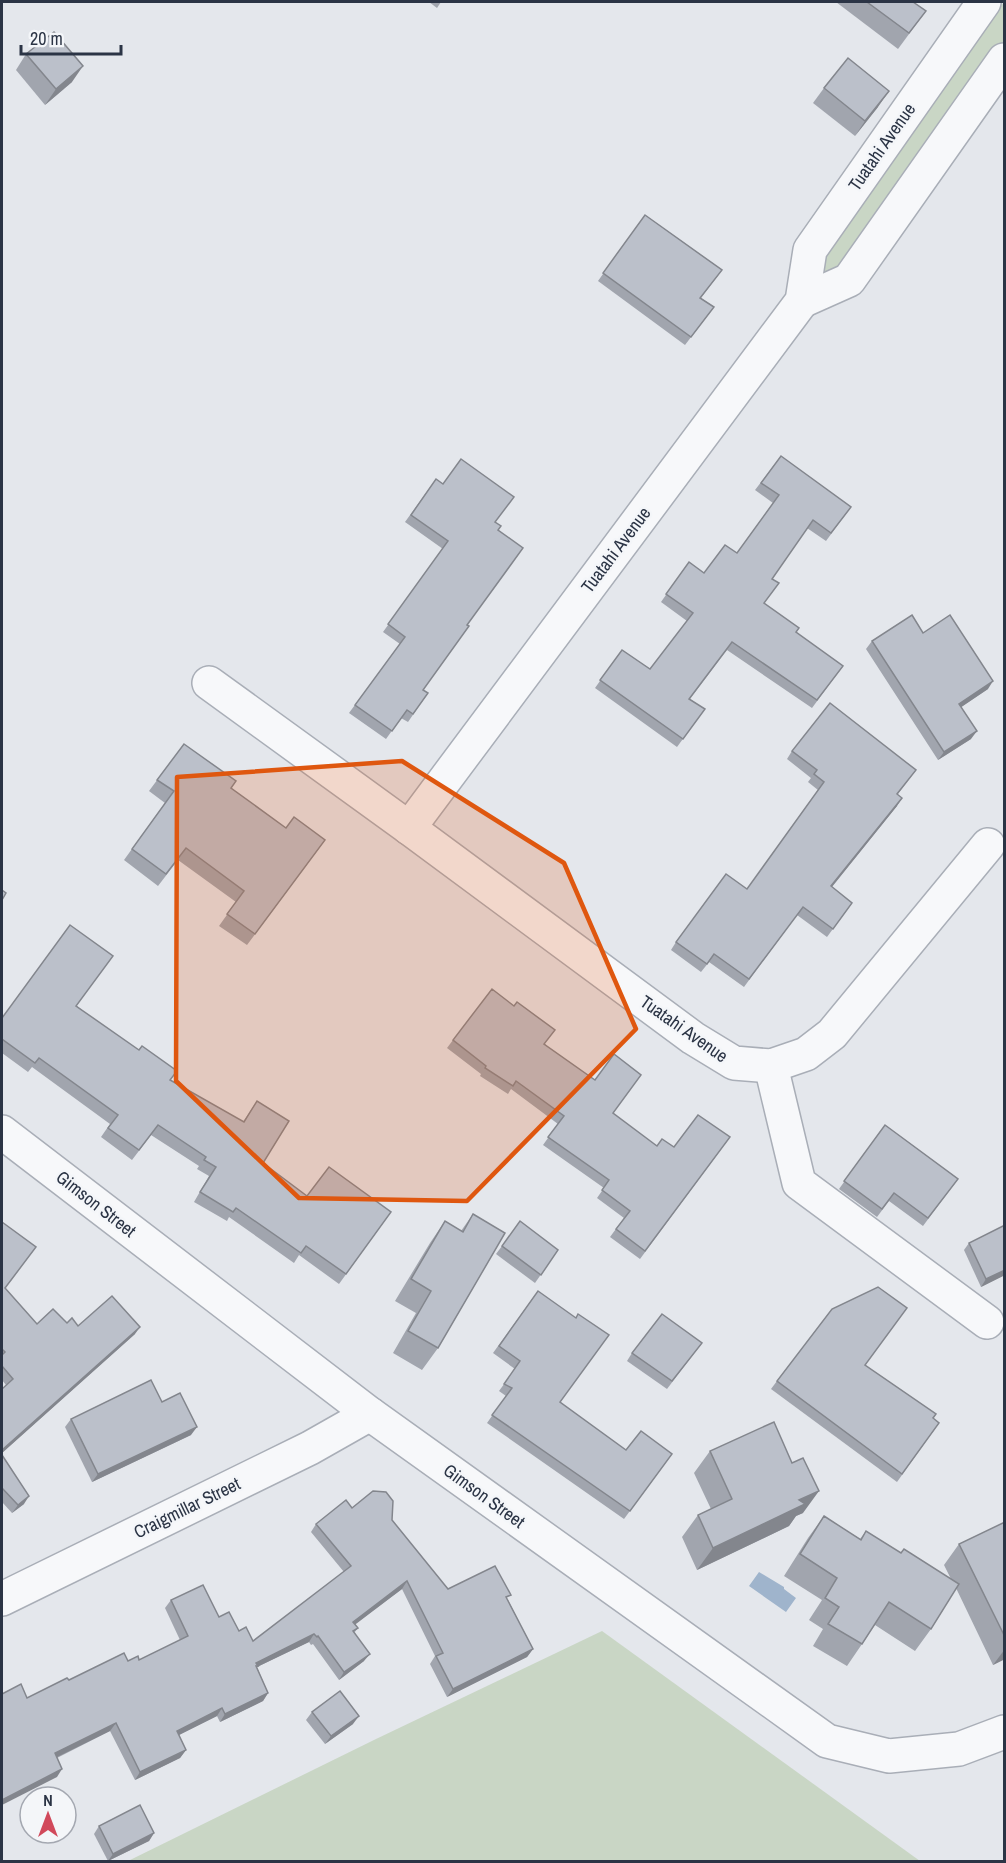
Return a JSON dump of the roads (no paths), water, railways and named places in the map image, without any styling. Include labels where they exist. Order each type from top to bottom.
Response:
[{"type":"street","name":"Tuatahi Avenue","points":[[409,828],[802,301],[810,250],[984,2]]},
{"type":"street","name":"Tuatahi Avenue","points":[[802,301],[849,280],[1005,60]]},
{"type":"street","name":"Tuatahi Avenue","points":[[209,683],[693,1038],[734,1063],[771,1066],[806,1054],[832,1034],[988,845]]},
{"type":"street","points":[[771,1066],[799,1183],[987,1322]]},
{"type":"street","name":"Gimson Street","points":[[2,1131],[370,1414],[826,1741],[889,1756],[958,1749],[1005,1732]]},
{"type":"street","name":"Craigmillar Street","points":[[2,1599],[310,1448],[370,1414]]},
{"type":"water","points":[[759,1572],[784,1587],[796,1598],[786,1612],[749,1586]]}]
